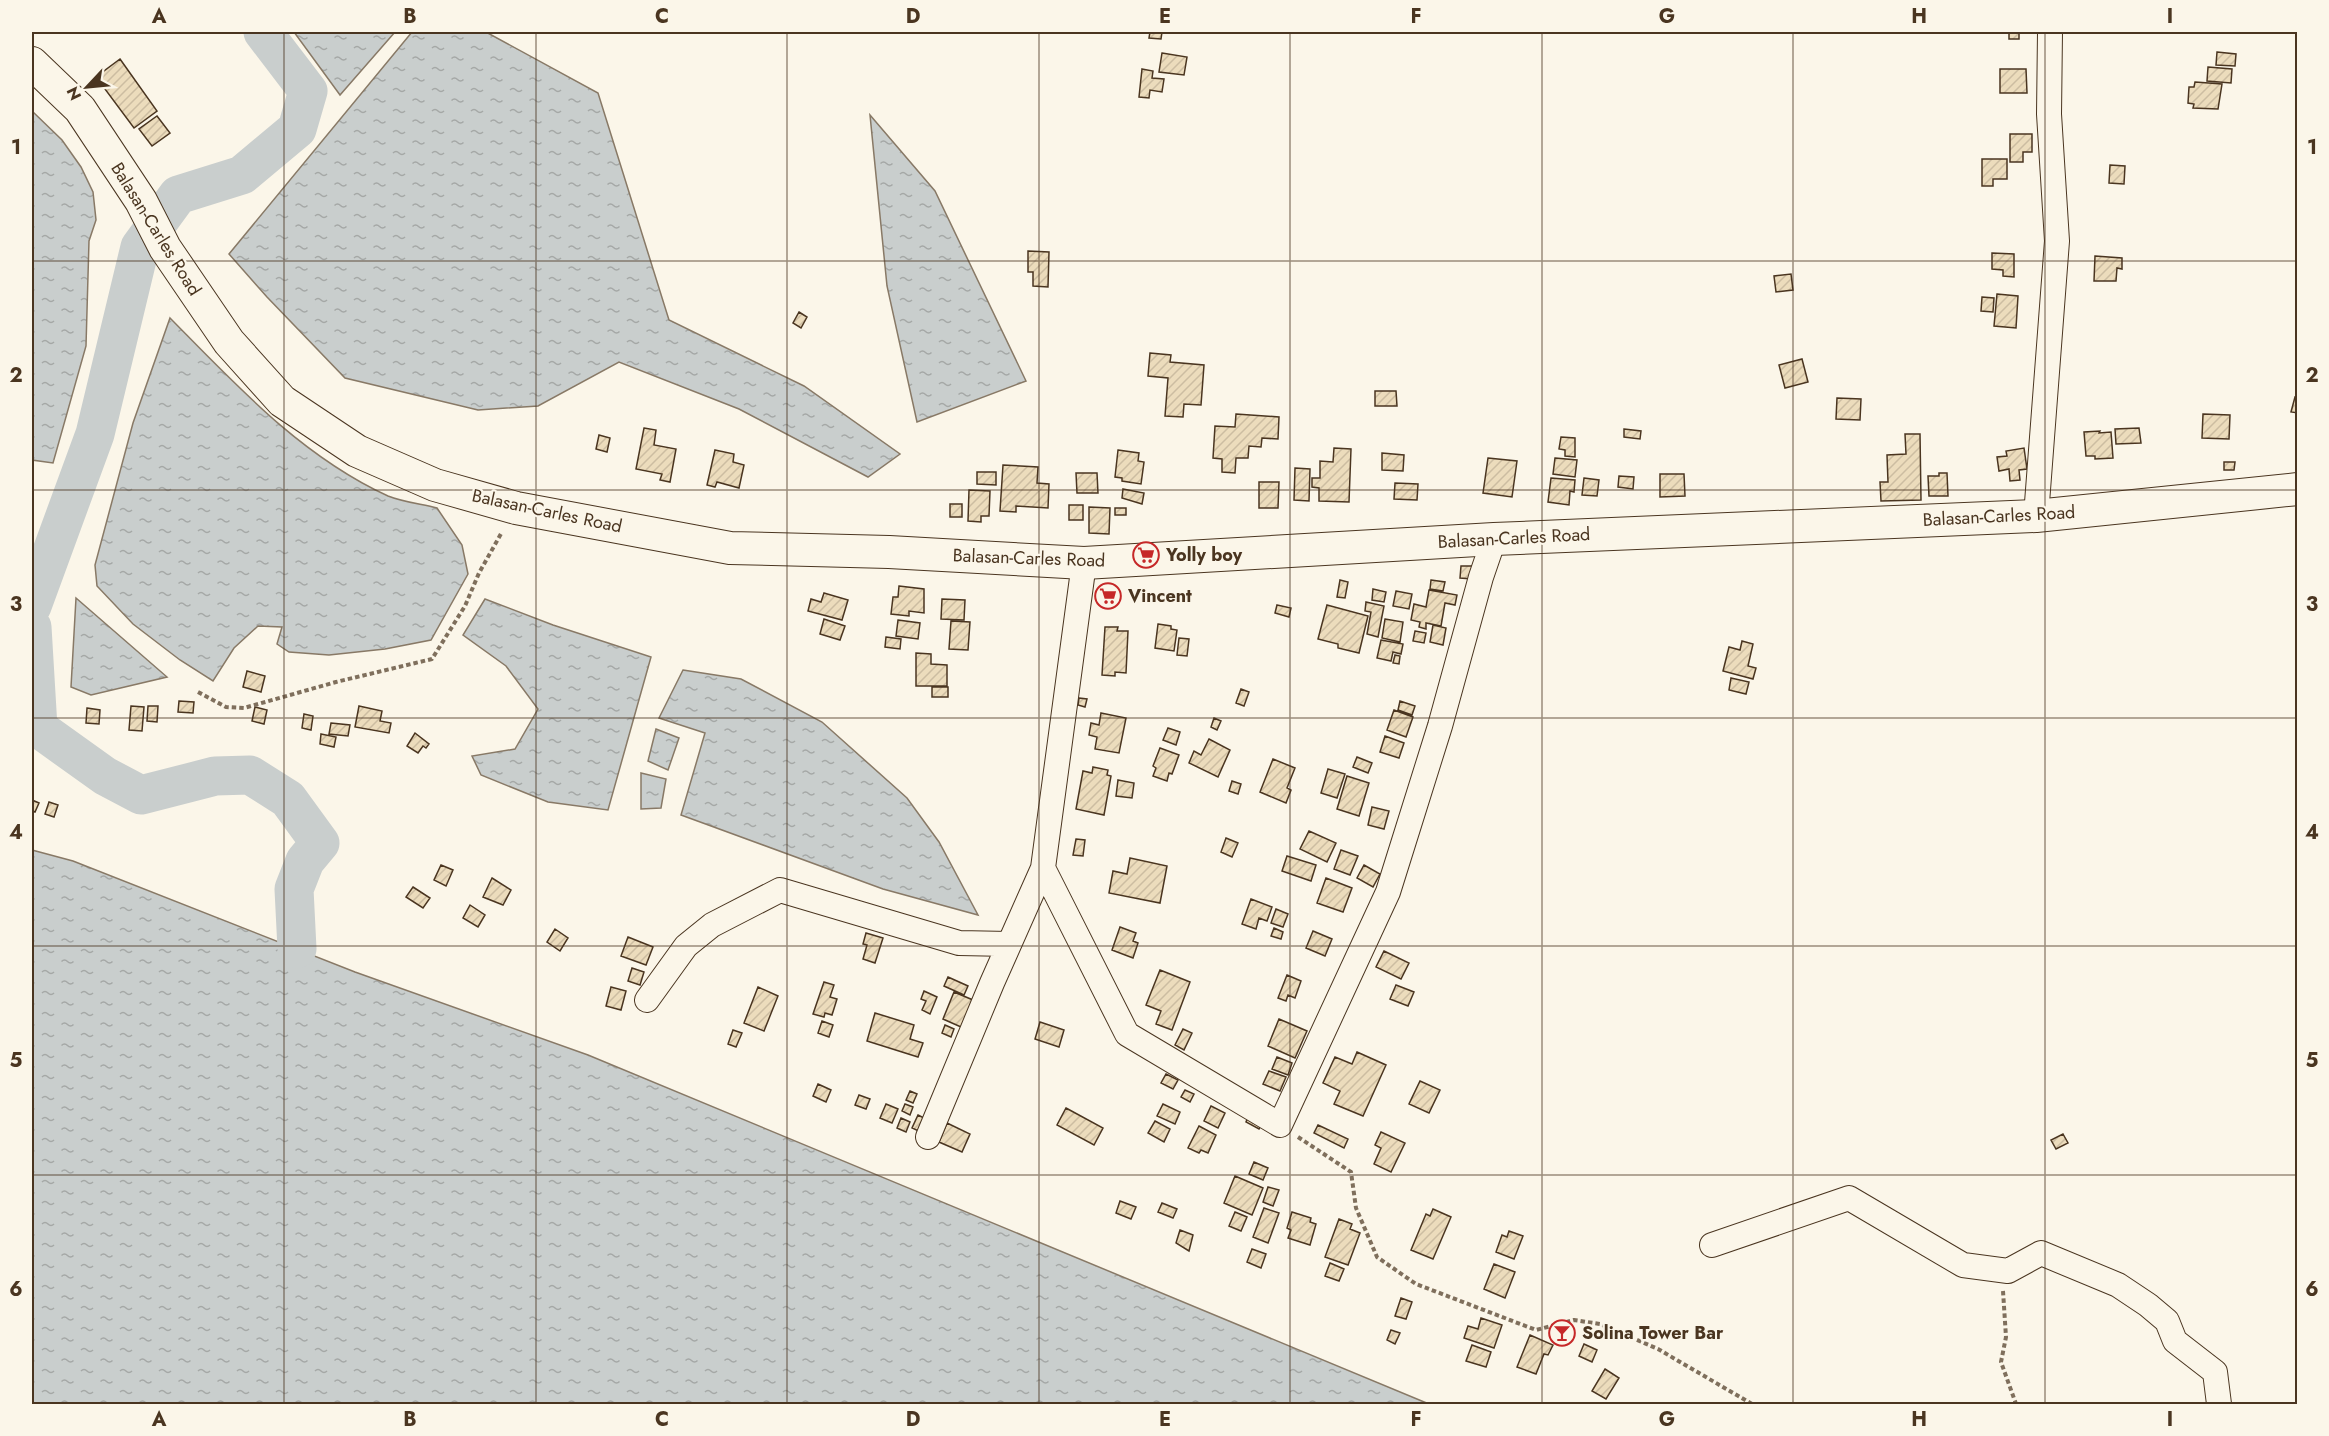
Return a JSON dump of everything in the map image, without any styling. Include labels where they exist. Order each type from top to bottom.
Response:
[{"type":"main road","name":"Balasan-Carles Road","points":[[32,63],[80,109],[141,201],[165,248],[229,342],[282,401],[357,452],[435,485],[516,508],[730,548],[889,552],[1084,563],[1494,538],[2036,516],[2298,489]]},
{"type":"street","points":[[2036,516],[2057,241],[2049,114],[2050,32]]},
{"type":"street","points":[[1043,867],[1127,1034],[1280,1125],[1388,892],[1443,715],[1494,538]]},
{"type":"street","points":[[928,1137],[1043,867],[1084,563]]},
{"type":"street","points":[[647,1000],[686,946],[712,925],[780,890],[959,943],[1009,944]]},
{"type":"street","points":[[1712,1245],[1849,1198],[1963,1265],[2008,1271],[2041,1253],[2118,1285],[2167,1321],[2175,1341],[2215,1372],[2219,1404]]},
{"type":"path","points":[[198,692],[226,707],[244,708],[336,682],[432,659],[465,606],[479,573],[516,508]]},
{"type":"path","points":[[1280,1125],[1351,1172],[1356,1208],[1377,1257],[1416,1284],[1536,1330],[1574,1320],[1600,1324],[1658,1349],[1752,1404]]},
{"type":"path","points":[[2008,1271],[2003,1289],[2006,1337],[2001,1362],[2016,1404]]},
{"type":"water","points":[[294,32],[395,32],[340,95]]},
{"type":"water","points":[[412,32],[486,32],[598,93],[669,320],[804,386],[900,454],[868,477],[739,409],[619,362],[538,406],[478,410],[345,378],[229,254]]},
{"type":"water","points":[[32,111],[62,140],[81,167],[93,192],[96,220],[89,241],[86,346],[53,463],[32,460]]},
{"type":"water","points":[[870,115],[935,191],[1026,381],[917,422],[887,286]]},
{"type":"water","points":[[170,318],[271,417],[327,461],[356,480],[388,496],[437,508],[462,545],[468,574],[431,640],[385,649],[329,655],[289,652],[277,644],[282,627],[258,626],[234,648],[213,681],[180,660],[133,624],[97,586],[95,565],[133,423]]},
{"type":"water","points":[[76,598],[167,677],[91,695],[71,687]]},
{"type":"water","points":[[485,599],[553,625],[651,657],[608,810],[548,802],[481,775],[472,756],[515,749],[538,709],[506,666],[463,635]]},
{"type":"water","points":[[683,670],[741,679],[822,722],[907,798],[939,842],[978,915],[883,889],[681,815],[705,733],[659,718]]},
{"type":"water","points":[[656,729],[679,738],[668,770],[648,761]]},
{"type":"water","points":[[641,773],[666,779],[661,808],[641,809]]},
{"type":"water","points":[[32,850],[73,861],[355,972],[588,1055],[1429,1404],[32,1404]]},
{"type":"building","points":[[1150,32],[1162,32],[1161,39],[1149,38]]},
{"type":"building","points":[[2009,32],[2019,32],[2019,39],[2009,39]]},
{"type":"building","points":[[2217,52],[2236,54],[2235,66],[2216,65]]},
{"type":"building","points":[[1162,53],[1187,57],[1184,75],[1159,72]]},
{"type":"building","points":[[120,59],[157,111],[134,128],[96,77]]},
{"type":"building","points":[[2208,67],[2232,69],[2231,83],[2207,81]]},
{"type":"building","points":[[1142,69],[1153,71],[1152,78],[1164,79],[1162,92],[1150,90],[1149,98],[1139,97]]},
{"type":"building","points":[[2000,69],[2026,69],[2027,93],[2000,93]]},
{"type":"building","points":[[2195,82],[2222,84],[2218,109],[2193,108],[2194,104],[2188,103],[2189,87],[2194,87]]},
{"type":"building","points":[[157,116],[170,133],[152,146],[139,129]]},
{"type":"building","points":[[2010,134],[2032,134],[2032,152],[2023,152],[2023,162],[2010,162]]},
{"type":"building","points":[[1982,159],[2007,159],[2007,179],[1993,179],[1993,186],[1982,186]]},
{"type":"building","points":[[2110,165],[2125,166],[2124,184],[2109,183]]},
{"type":"building","points":[[1028,251],[1049,252],[1048,287],[1033,286],[1033,272],[1028,272]]},
{"type":"building","points":[[1992,253],[2014,254],[2014,277],[2003,276],[2003,270],[1992,269]]},
{"type":"building","points":[[2095,256],[2122,258],[2122,269],[2117,268],[2116,281],[2094,281]]},
{"type":"building","points":[[1791,274],[1793,290],[1776,292],[1774,276]]},
{"type":"building","points":[[1997,294],[2018,296],[2016,328],[1994,326]]},
{"type":"building","points":[[1982,297],[1994,298],[1993,312],[1981,311]]},
{"type":"building","points":[[799,312],[807,317],[801,328],[793,323]]},
{"type":"building","points":[[1150,353],[1171,355],[1170,362],[1204,365],[1201,405],[1184,404],[1183,417],[1165,416],[1168,378],[1148,376]]},
{"type":"building","points":[[1802,359],[1808,382],[1785,388],[1779,365]]},
{"type":"building","points":[[1375,391],[1396,391],[1397,406],[1375,406]]},
{"type":"building","points":[[2295,397],[2298,398],[2298,413],[2291,412]]},
{"type":"building","points":[[1837,398],[1861,399],[1860,420],[1836,419]]},
{"type":"building","points":[[1236,414],[1279,417],[1278,439],[1262,438],[1261,447],[1249,446],[1248,458],[1236,458],[1235,473],[1222,472],[1222,459],[1213,458],[1215,426],[1235,427]]},
{"type":"building","points":[[2203,414],[2230,415],[2229,439],[2202,438]]},
{"type":"building","points":[[644,428],[656,430],[654,445],[676,449],[670,482],[660,480],[662,474],[636,469]]},
{"type":"building","points":[[2139,428],[2141,443],[2116,444],[2115,429]]},
{"type":"building","points":[[1624,429],[1641,431],[1640,439],[1624,437]]},
{"type":"building","points":[[2100,431],[2099,433],[2111,432],[2113,458],[2095,459],[2095,456],[2086,456],[2084,432]]},
{"type":"building","points":[[1905,434],[1920,434],[1921,500],[1881,501],[1880,482],[1888,482],[1887,455],[1906,454]]},
{"type":"building","points":[[599,435],[610,438],[607,452],[596,449]]},
{"type":"building","points":[[1561,437],[1575,438],[1575,457],[1565,456],[1565,450],[1559,449]]},
{"type":"building","points":[[1334,448],[1351,449],[1349,502],[1319,501],[1319,488],[1312,487],[1312,478],[1320,478],[1320,461],[1333,462]]},
{"type":"building","points":[[2024,448],[2027,469],[2019,470],[2020,480],[2010,481],[2009,469],[1999,471],[1997,457],[2007,456],[2006,451]]},
{"type":"building","points":[[715,450],[734,454],[733,462],[744,465],[739,488],[717,482],[715,487],[707,485]]},
{"type":"building","points":[[1118,450],[1139,453],[1138,461],[1144,462],[1141,484],[1122,481],[1122,478],[1115,477]]},
{"type":"building","points":[[1382,453],[1404,455],[1403,471],[1382,470]]},
{"type":"building","points":[[1488,458],[1517,461],[1512,497],[1483,493]]},
{"type":"building","points":[[1555,458],[1577,460],[1575,477],[1553,474]]},
{"type":"building","points":[[2224,462],[2235,462],[2234,470],[2224,470]]},
{"type":"building","points":[[1003,465],[1038,467],[1037,483],[1049,484],[1048,508],[1016,506],[1016,512],[1000,511]]},
{"type":"building","points":[[1295,468],[1310,469],[1309,501],[1294,500]]},
{"type":"building","points":[[977,472],[996,472],[996,485],[977,484]]},
{"type":"building","points":[[1076,473],[1097,473],[1098,493],[1077,493]]},
{"type":"building","points":[[1939,473],[1947,473],[1948,496],[1929,496],[1928,476],[1939,476]]},
{"type":"building","points":[[1660,474],[1684,474],[1685,496],[1660,497]]},
{"type":"building","points":[[1619,476],[1634,477],[1633,489],[1618,487]]},
{"type":"building","points":[[1551,478],[1575,480],[1574,492],[1570,491],[1569,505],[1548,502]]},
{"type":"building","points":[[1584,478],[1599,480],[1597,496],[1582,495]]},
{"type":"building","points":[[1259,482],[1279,482],[1278,508],[1259,508]]},
{"type":"building","points":[[1395,483],[1418,484],[1417,500],[1394,499]]},
{"type":"building","points":[[1123,489],[1144,493],[1142,504],[1122,498]]},
{"type":"building","points":[[969,490],[990,491],[989,516],[981,516],[981,522],[968,521]]},
{"type":"building","points":[[950,504],[962,504],[962,517],[950,517]]},
{"type":"building","points":[[1069,505],[1083,505],[1083,520],[1069,520]]},
{"type":"building","points":[[1089,507],[1110,508],[1109,534],[1089,533]]},
{"type":"building","points":[[1115,508],[1126,508],[1126,515],[1115,515]]},
{"type":"building","points":[[1461,566],[1473,566],[1472,579],[1460,578]]},
{"type":"building","points":[[1340,580],[1348,582],[1345,598],[1337,597]]},
{"type":"building","points":[[1431,580],[1445,582],[1443,591],[1430,589]]},
{"type":"building","points":[[899,586],[924,589],[924,613],[909,611],[909,616],[891,614],[893,597],[898,597]]},
{"type":"building","points":[[1373,589],[1386,592],[1384,602],[1372,600]]},
{"type":"building","points":[[1429,590],[1457,595],[1455,605],[1445,603],[1441,626],[1426,623],[1426,629],[1419,627],[1420,622],[1411,620],[1414,604],[1426,607]]},
{"type":"building","points":[[1396,591],[1412,594],[1409,609],[1393,606]]},
{"type":"building","points":[[824,593],[848,600],[842,620],[808,611],[811,599],[821,602]]},
{"type":"building","points":[[942,599],[965,600],[964,620],[941,619]]},
{"type":"building","points":[[1366,602],[1384,606],[1378,637],[1367,634],[1371,612],[1365,611]]},
{"type":"building","points":[[1277,605],[1291,608],[1289,617],[1275,613]]},
{"type":"building","points":[[1327,605],[1368,616],[1359,653],[1338,648],[1338,644],[1318,639]]},
{"type":"building","points":[[824,619],[845,626],[840,640],[820,634]]},
{"type":"building","points":[[1385,619],[1403,622],[1400,642],[1382,638]]},
{"type":"building","points":[[898,620],[920,623],[918,639],[896,636]]},
{"type":"building","points":[[951,621],[970,622],[968,650],[949,649]]},
{"type":"building","points":[[1158,624],[1171,626],[1171,629],[1177,630],[1174,651],[1155,648]]},
{"type":"building","points":[[1433,625],[1446,628],[1443,645],[1430,642]]},
{"type":"building","points":[[1105,627],[1118,627],[1117,631],[1128,631],[1126,673],[1115,672],[1115,676],[1102,675]]},
{"type":"building","points":[[1415,631],[1426,633],[1424,643],[1413,641]]},
{"type":"building","points":[[886,637],[901,639],[900,649],[885,647]]},
{"type":"building","points":[[1179,638],[1189,639],[1187,656],[1177,655]]},
{"type":"building","points":[[1381,640],[1403,644],[1401,654],[1393,652],[1391,661],[1377,658]]},
{"type":"building","points":[[1742,641],[1753,644],[1748,666],[1756,668],[1753,679],[1723,671],[1729,647],[1740,650]]},
{"type":"building","points":[[916,653],[931,654],[931,664],[947,665],[947,686],[916,686]]},
{"type":"building","points":[[1395,655],[1400,656],[1399,664],[1393,663]]},
{"type":"building","points":[[247,671],[265,676],[261,692],[243,687]]},
{"type":"building","points":[[1731,678],[1749,682],[1746,694],[1729,690]]},
{"type":"building","points":[[932,687],[948,687],[948,697],[932,697]]},
{"type":"building","points":[[1241,689],[1249,692],[1244,706],[1236,703]]},
{"type":"building","points":[[1079,698],[1087,699],[1085,707],[1078,705]]},
{"type":"building","points":[[179,701],[194,702],[193,713],[178,712]]},
{"type":"building","points":[[1400,701],[1415,706],[1412,715],[1398,710]]},
{"type":"building","points":[[131,706],[144,707],[142,731],[129,730]]},
{"type":"building","points":[[148,706],[158,706],[157,722],[147,721]]},
{"type":"building","points":[[359,706],[382,711],[380,721],[391,723],[389,733],[355,727]]},
{"type":"building","points":[[255,707],[267,710],[264,724],[252,721]]},
{"type":"building","points":[[87,708],[100,710],[99,724],[86,723]]},
{"type":"building","points":[[1394,710],[1413,717],[1406,737],[1387,730]]},
{"type":"building","points":[[1101,713],[1126,718],[1119,753],[1095,749],[1097,737],[1089,735],[1091,723],[1099,725]]},
{"type":"building","points":[[304,714],[313,716],[311,730],[302,728]]},
{"type":"building","points":[[1214,718],[1221,721],[1217,730],[1211,727]]},
{"type":"building","points":[[331,723],[350,725],[348,736],[329,734]]},
{"type":"building","points":[[1168,728],[1180,732],[1176,745],[1163,740]]},
{"type":"building","points":[[415,733],[429,744],[426,748],[423,746],[418,753],[407,746]]},
{"type":"building","points":[[321,734],[336,737],[334,747],[320,744]]},
{"type":"building","points":[[1385,736],[1404,743],[1399,758],[1380,752]]},
{"type":"building","points":[[1209,739],[1230,750],[1218,777],[1189,763],[1194,751],[1201,755]]},
{"type":"building","points":[[1160,748],[1179,755],[1167,781],[1153,776],[1156,768],[1153,766]]},
{"type":"building","points":[[1357,757],[1372,763],[1368,773],[1353,767]]},
{"type":"building","points":[[1273,759],[1295,768],[1287,788],[1291,790],[1286,803],[1260,792]]},
{"type":"building","points":[[1093,767],[1108,770],[1107,775],[1111,776],[1104,815],[1076,809],[1083,771],[1092,773]]},
{"type":"building","points":[[1328,769],[1345,774],[1337,798],[1321,793]]},
{"type":"building","points":[[1347,776],[1369,783],[1359,816],[1337,809]]},
{"type":"building","points":[[1118,780],[1134,783],[1132,798],[1116,796]]},
{"type":"building","points":[[1232,781],[1241,784],[1238,794],[1229,791]]},
{"type":"building","points":[[32,800],[39,803],[35,812],[32,811]]},
{"type":"building","points":[[49,802],[58,805],[54,817],[45,814]]},
{"type":"building","points":[[1372,807],[1389,811],[1384,829],[1368,825]]},
{"type":"building","points":[[1309,831],[1336,843],[1327,862],[1300,849]]},
{"type":"building","points":[[1226,838],[1238,843],[1232,857],[1221,852]]},
{"type":"building","points":[[1076,839],[1085,840],[1083,856],[1073,855]]},
{"type":"building","points":[[1341,850],[1358,856],[1350,875],[1334,869]]},
{"type":"building","points":[[1287,856],[1316,865],[1311,881],[1282,871]]},
{"type":"building","points":[[1130,858],[1167,866],[1160,903],[1109,893],[1113,871],[1127,874]]},
{"type":"building","points":[[441,865],[453,870],[446,886],[434,880]]},
{"type":"building","points":[[1364,865],[1380,874],[1373,887],[1357,878]]},
{"type":"building","points":[[492,878],[511,890],[503,905],[483,897]]},
{"type":"building","points":[[1326,878],[1352,888],[1343,912],[1317,903]]},
{"type":"building","points":[[413,887],[430,898],[423,908],[406,897]]},
{"type":"building","points":[[1251,899],[1272,907],[1267,921],[1259,918],[1256,929],[1242,924]]},
{"type":"building","points":[[470,905],[485,915],[478,927],[463,918]]},
{"type":"building","points":[[1276,909],[1288,914],[1283,927],[1271,923]]},
{"type":"building","points":[[1120,927],[1136,933],[1133,941],[1138,943],[1133,958],[1112,950]]},
{"type":"building","points":[[1274,928],[1283,932],[1281,939],[1271,936]]},
{"type":"building","points":[[555,929],[568,938],[560,951],[547,942]]},
{"type":"building","points":[[1313,931],[1332,939],[1325,956],[1306,948]]},
{"type":"building","points":[[866,933],[883,938],[875,963],[863,959],[867,945],[863,944]]},
{"type":"building","points":[[628,937],[653,947],[646,965],[621,956]]},
{"type":"building","points":[[1384,951],[1409,963],[1401,979],[1376,967]]},
{"type":"building","points":[[632,968],[644,972],[640,985],[628,981]]},
{"type":"building","points":[[1160,970],[1190,982],[1172,1030],[1156,1024],[1161,1011],[1146,1005]]},
{"type":"building","points":[[1287,975],[1301,981],[1295,998],[1288,995],[1286,1001],[1278,998]]},
{"type":"building","points":[[948,977],[968,986],[964,995],[944,986]]},
{"type":"building","points":[[824,982],[834,985],[830,997],[837,999],[832,1015],[825,1013],[824,1017],[813,1014]]},
{"type":"building","points":[[1396,985],[1414,992],[1408,1006],[1390,999]]},
{"type":"building","points":[[611,987],[626,991],[621,1010],[606,1006]]},
{"type":"building","points":[[758,987],[778,996],[764,1031],[744,1023]]},
{"type":"building","points":[[924,991],[937,997],[930,1014],[922,1010],[926,1001],[921,999]]},
{"type":"building","points":[[954,992],[973,1000],[961,1027],[943,1019]]},
{"type":"building","points":[[875,1013],[914,1025],[910,1039],[923,1043],[918,1057],[867,1041]]},
{"type":"building","points":[[1279,1019],[1307,1031],[1295,1058],[1268,1046]]},
{"type":"building","points":[[822,1021],[833,1025],[829,1037],[818,1033]]},
{"type":"building","points":[[1040,1022],[1064,1030],[1059,1047],[1035,1039]]},
{"type":"building","points":[[945,1025],[954,1029],[951,1037],[942,1033]]},
{"type":"building","points":[[1183,1029],[1192,1033],[1184,1050],[1175,1045]]},
{"type":"building","points":[[733,1030],[742,1033],[736,1047],[728,1044]]},
{"type":"building","points":[[1357,1052],[1386,1065],[1363,1116],[1334,1104],[1340,1091],[1323,1083],[1335,1057],[1352,1064]]},
{"type":"building","points":[[1277,1057],[1292,1063],[1288,1075],[1272,1069]]},
{"type":"building","points":[[1269,1071],[1286,1077],[1280,1091],[1263,1084]]},
{"type":"building","points":[[1166,1074],[1178,1080],[1173,1089],[1161,1083]]},
{"type":"building","points":[[1420,1081],[1440,1090],[1429,1113],[1409,1104]]},
{"type":"building","points":[[818,1084],[831,1090],[826,1102],[813,1096]]},
{"type":"building","points":[[1185,1090],[1194,1094],[1190,1102],[1181,1097]]},
{"type":"building","points":[[910,1091],[917,1094],[913,1103],[906,1100]]},
{"type":"building","points":[[859,1095],[870,1099],[866,1109],[855,1105]]},
{"type":"building","points":[[886,1104],[898,1109],[892,1123],[880,1118]]},
{"type":"building","points":[[905,1104],[913,1107],[910,1115],[902,1111]]},
{"type":"building","points":[[1163,1104],[1180,1112],[1175,1124],[1157,1116]]},
{"type":"building","points":[[1211,1106],[1225,1113],[1218,1128],[1204,1121]]},
{"type":"building","points":[[1066,1108],[1103,1128],[1094,1145],[1057,1125]]},
{"type":"building","points":[[1250,1112],[1264,1119],[1259,1129],[1246,1122]]},
{"type":"building","points":[[918,1115],[930,1121],[925,1134],[912,1128]]},
{"type":"building","points":[[901,1118],[910,1122],[906,1132],[897,1128]]},
{"type":"building","points":[[1155,1121],[1170,1129],[1164,1142],[1148,1133]]},
{"type":"building","points":[[947,1123],[970,1134],[962,1152],[939,1142]]},
{"type":"building","points":[[1318,1125],[1348,1139],[1344,1148],[1314,1133]]},
{"type":"building","points":[[1199,1126],[1216,1135],[1208,1153],[1201,1150],[1199,1153],[1188,1148]]},
{"type":"building","points":[[1381,1132],[1405,1143],[1391,1172],[1374,1164],[1381,1148],[1375,1145]]},
{"type":"building","points":[[2063,1134],[2068,1143],[2056,1149],[2051,1140]]},
{"type":"building","points":[[1254,1162],[1268,1168],[1263,1180],[1249,1174]]},
{"type":"building","points":[[1235,1176],[1263,1188],[1252,1215],[1224,1203]]},
{"type":"building","points":[[1268,1187],[1279,1190],[1273,1206],[1263,1202]]},
{"type":"building","points":[[1120,1201],[1136,1207],[1131,1219],[1116,1213]]},
{"type":"building","points":[[1162,1203],[1177,1209],[1173,1218],[1158,1212]]},
{"type":"building","points":[[1264,1208],[1279,1213],[1268,1243],[1253,1237]]},
{"type":"building","points":[[1433,1209],[1451,1217],[1433,1259],[1411,1250],[1426,1214],[1430,1216]]},
{"type":"building","points":[[1235,1212],[1247,1217],[1241,1231],[1229,1226]]},
{"type":"building","points":[[1292,1212],[1311,1218],[1310,1222],[1316,1224],[1310,1245],[1288,1238],[1291,1230],[1287,1228]]},
{"type":"building","points":[[1339,1219],[1352,1224],[1350,1229],[1360,1233],[1348,1265],[1325,1257]]},
{"type":"building","points":[[1180,1230],[1193,1235],[1189,1251],[1176,1243]]},
{"type":"building","points":[[1509,1231],[1523,1236],[1514,1259],[1496,1252],[1502,1235],[1507,1237]]},
{"type":"building","points":[[1252,1249],[1266,1254],[1261,1268],[1247,1262]]},
{"type":"building","points":[[1330,1263],[1344,1269],[1339,1281],[1325,1276]]},
{"type":"building","points":[[1494,1264],[1515,1272],[1505,1298],[1484,1289]]},
{"type":"building","points":[[1401,1298],[1412,1302],[1406,1319],[1395,1316]]},
{"type":"building","points":[[1481,1318],[1502,1325],[1494,1348],[1464,1338],[1468,1326],[1478,1329]]},
{"type":"building","points":[[1391,1330],[1400,1333],[1395,1344],[1387,1340]]},
{"type":"building","points":[[1530,1335],[1553,1345],[1548,1355],[1544,1354],[1536,1374],[1517,1367]]},
{"type":"building","points":[[1584,1344],[1597,1350],[1592,1362],[1579,1356]]},
{"type":"building","points":[[1472,1345],[1491,1352],[1486,1367],[1466,1361]]},
{"type":"building","points":[[1605,1369],[1619,1378],[1606,1399],[1592,1391]]},
{"type":"waterway","points":[[32,606],[95,434],[140,247],[178,195],[242,175],[297,129],[308,91],[263,32]]},
{"type":"waterway","points":[[32,627],[38,728],[105,776],[141,795],[215,776],[250,775],[288,799],[320,843],[305,861],[294,889],[297,949]]},
{"type":"place","name":"Yolly boy","points":[[1146,555]]},
{"type":"place","name":"Vincent","points":[[1108,596]]},
{"type":"place","name":"Solina Tower Bar","points":[[1562,1333]]}]
